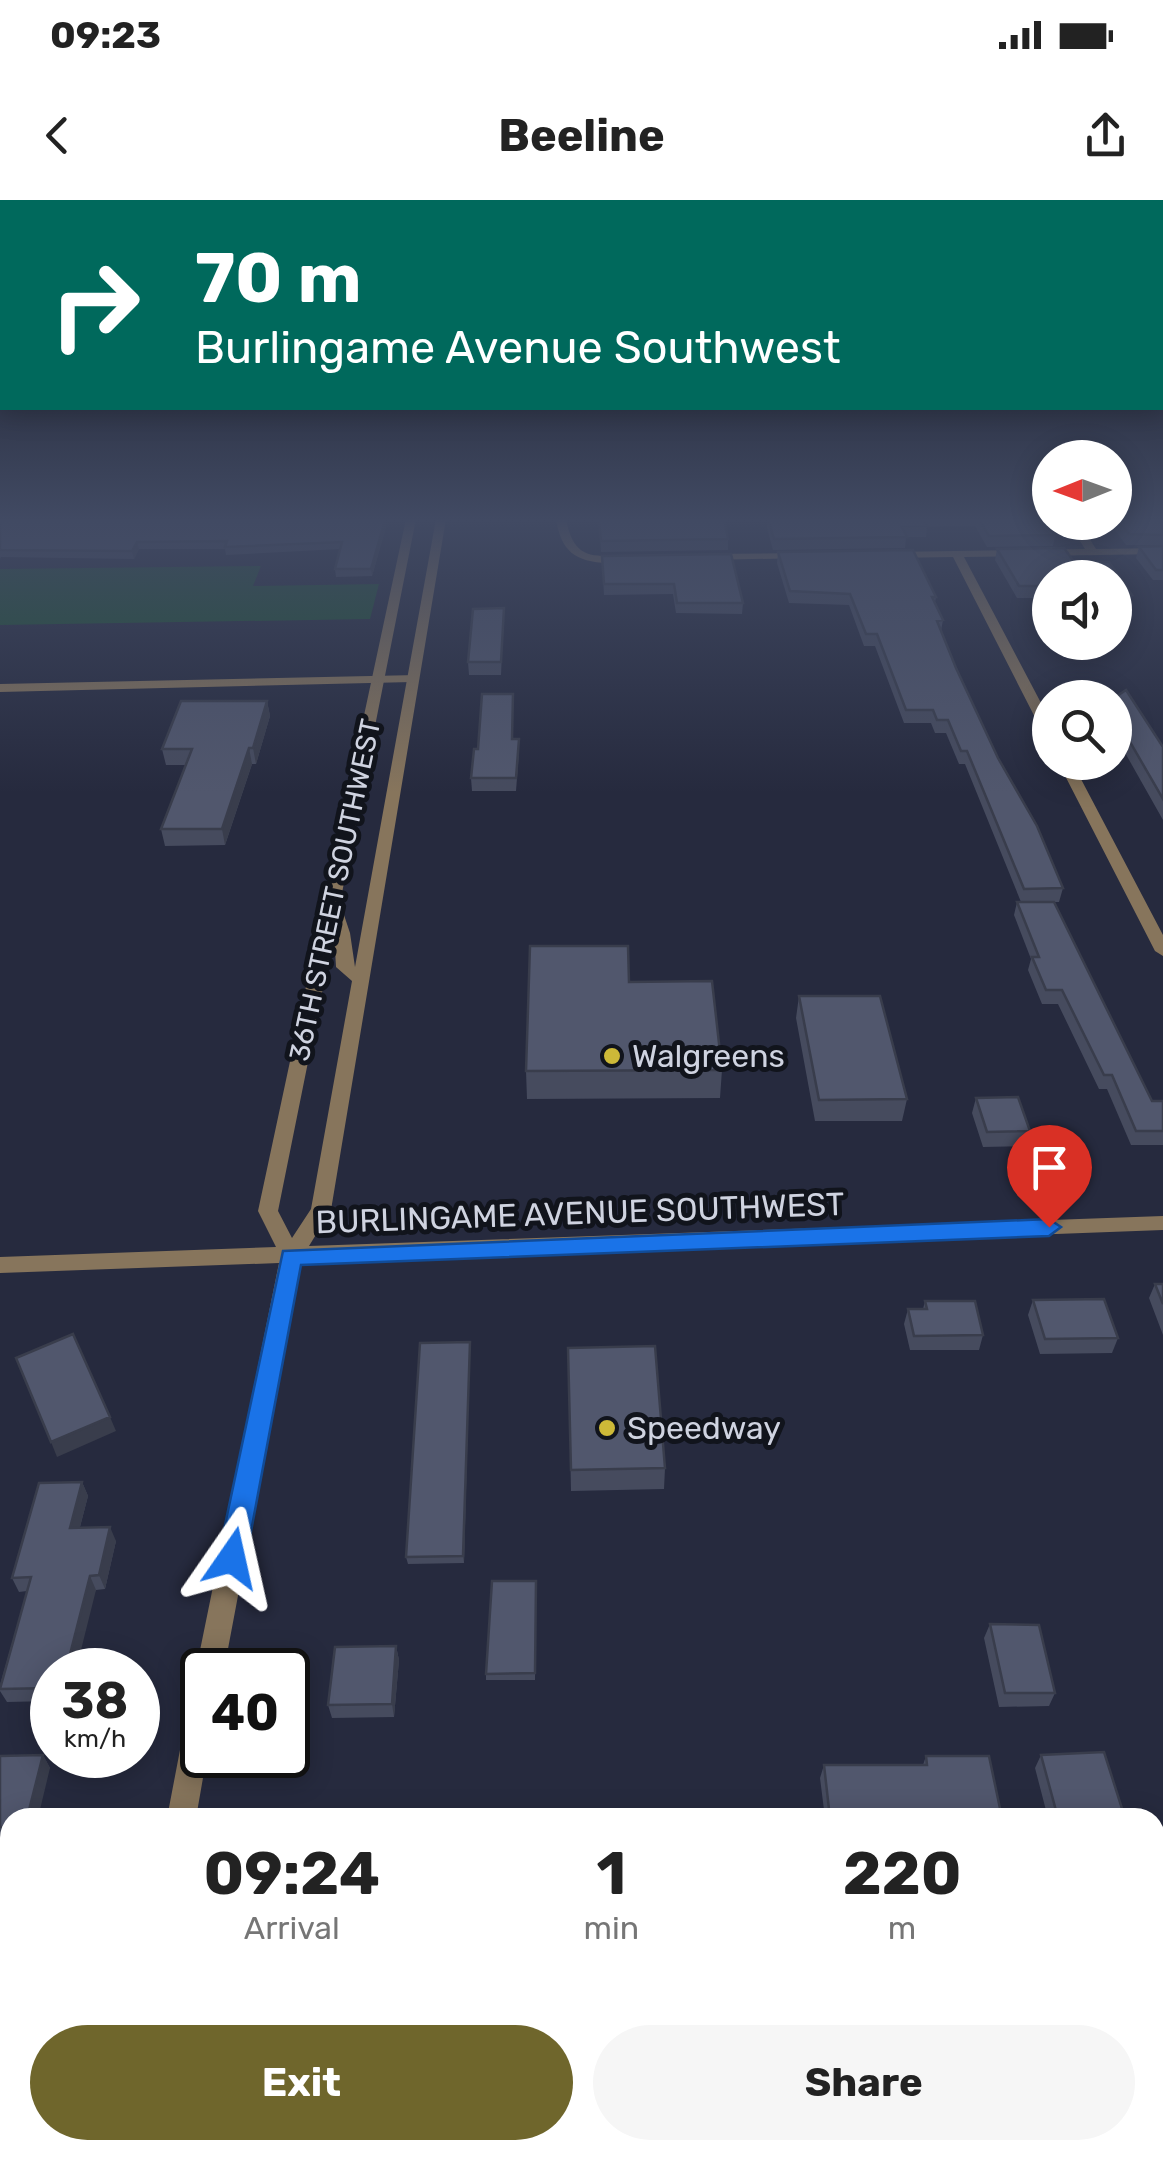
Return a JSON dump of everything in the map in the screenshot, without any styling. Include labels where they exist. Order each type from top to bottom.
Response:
[{"type":"street","name":"36TH STREET SOUTHWEST","points":[[291,1257],[268,1211],[392,610]]},
{"type":"street","name":"36TH STREET SOUTHWEST","points":[[214,1648],[291,1257],[322,1210],[424,610]]},
{"type":"street","points":[[986,610],[1032,698]]},
{"type":"street","points":[[0,688],[412,678]]},
{"type":"street","points":[[1075,780],[1163,951]]},
{"type":"street","points":[[333,904],[342,933],[344,966],[361,979]]},
{"type":"street","name":"BURLINGAME AVENUE SOUTHWEST","points":[[0,1264],[291,1257],[1163,1223]]},
{"type":"street","points":[[183,1808],[189,1778]]},
{"type":"green space","points":[[0,610],[372,610],[370,619],[0,625]]},
{"type":"building","points":[[473,610],[504,610],[501,662],[468,662]]},
{"type":"building","points":[[857,610],[938,610],[943,620],[937,621],[956,668],[998,758],[1037,826],[1063,888],[1024,889],[967,751],[961,751],[948,720],[937,720],[933,710],[906,710],[877,634],[866,634]]},
{"type":"building","points":[[482,694],[513,694],[512,739],[519,739],[516,778],[471,778],[474,749],[478,749]]},
{"type":"building","points":[[1132,699],[1163,747],[1163,799],[1132,745]]},
{"type":"building","points":[[181,701],[267,701],[222,829],[161,829],[192,749],[162,749]]},
{"type":"building","points":[[1017,902],[1054,902],[1152,1101],[1163,1101],[1163,1131],[1136,1131],[1112,1075],[1104,1075],[1062,990],[1046,990],[1032,957],[1039,957]]},
{"type":"building","points":[[530,946],[628,946],[629,982],[712,981],[722,1070],[526,1071]]},
{"type":"building","points":[[799,996],[880,996],[907,1099],[819,1100]]},
{"type":"building","points":[[1018,1097],[1030,1131],[987,1132],[976,1098]]},
{"type":"building","points":[[1155,1284],[1163,1284],[1163,1304]]},
{"type":"building","points":[[1104,1299],[1118,1338],[1045,1339],[1033,1300]]},
{"type":"building","points":[[925,1301],[975,1301],[983,1335],[914,1336],[908,1309],[927,1309]]},
{"type":"building","points":[[73,1334],[110,1417],[51,1442],[16,1358]]},
{"type":"building","points":[[470,1342],[463,1556],[406,1557],[420,1343]]},
{"type":"building","points":[[655,1346],[665,1468],[571,1470],[568,1348]]},
{"type":"building","points":[[82,1482],[70,1528],[110,1527],[99,1575],[90,1576],[72,1648],[30,1648],[30,1688],[0,1689],[31,1577],[12,1578],[39,1483]]},
{"type":"building","points":[[492,1581],[536,1581],[535,1673],[486,1674]]},
{"type":"building","points":[[990,1624],[1039,1625],[1055,1693],[1005,1693]]},
{"type":"building","points":[[396,1646],[392,1704],[328,1705],[335,1647]]},
{"type":"building","points":[[1104,1752],[1122,1808],[1055,1808],[1041,1755]]},
{"type":"building","points":[[30,1755],[30,1778],[37,1778],[30,1808],[0,1808],[0,1756]]},
{"type":"building","points":[[926,1756],[989,1756],[1000,1808],[829,1808],[824,1765],[927,1765]]},
{"type":"place","name":"Walgreens","points":[[612,1056]]},
{"type":"place","name":"Speedway","points":[[607,1428]]},
{"type":"route","points":[[232,1558],[291,1257],[1049,1227]]}]
